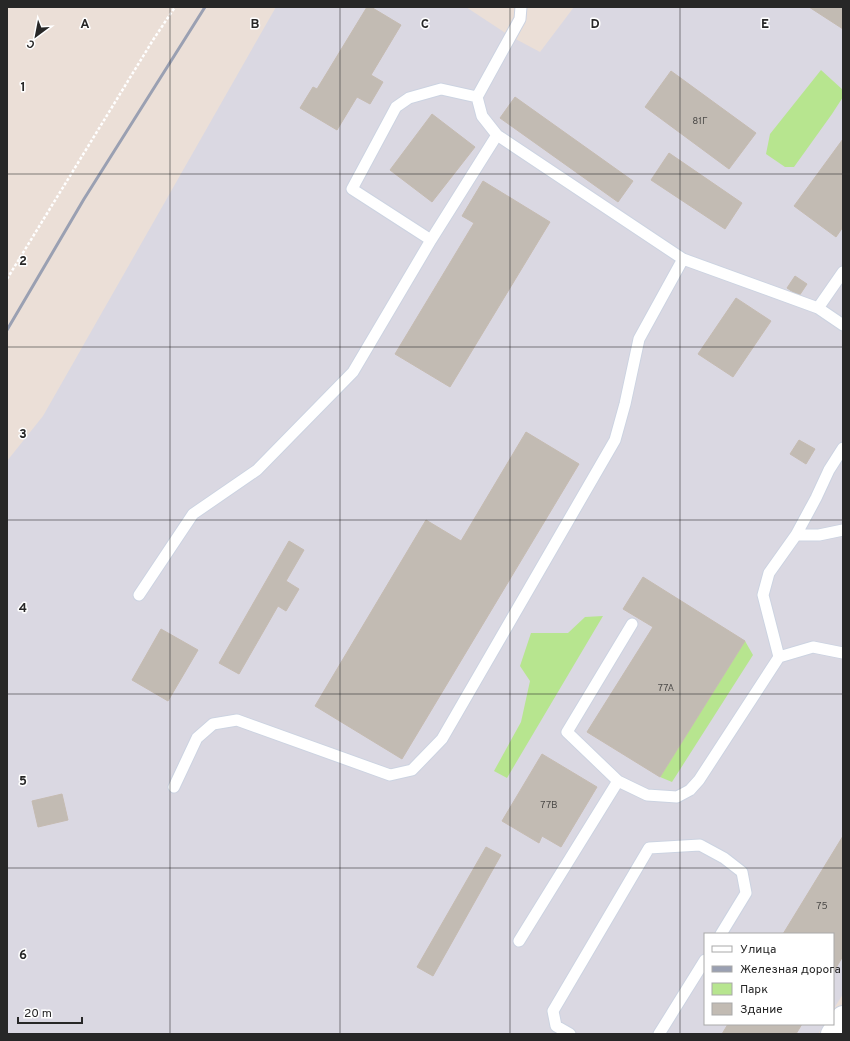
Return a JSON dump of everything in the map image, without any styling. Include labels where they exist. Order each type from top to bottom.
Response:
[{"type":"street","points":[[832,1034],[843,1017]]},
{"type":"lane","points":[[521,7],[520,19],[477,97],[482,116],[497,135],[683,259],[818,308],[843,325]]},
{"type":"lane","points":[[432,240],[352,189],[396,107],[409,98],[441,89],[477,97]]},
{"type":"lane","points":[[139,595],[193,514],[257,470],[353,372],[497,135]]},
{"type":"lane","points":[[174,787],[198,738],[212,724],[237,720],[390,775],[412,770],[442,739],[615,440],[625,404],[639,339],[683,259]]},
{"type":"lane","points":[[818,308],[843,272]]},
{"type":"lane","points":[[779,657],[763,595],[769,573],[796,535],[829,470],[843,448]]},
{"type":"lane","points":[[796,535],[819,535],[843,530]]},
{"type":"lane","points":[[632,624],[567,732],[618,781],[648,795],[677,797],[690,790],[699,780],[779,657],[813,647],[843,652]]},
{"type":"lane","points":[[519,941],[618,781]]},
{"type":"lane","points":[[570,1034],[556,1026],[553,1011],[649,848],[700,845],[724,858],[742,872],[746,893],[722,933]]},
{"type":"lane","points":[[659,1034],[704,962]]},
{"type":"path","points":[[7,280],[175,7]]},
{"type":"shaded area","points":[[276,7],[466,7],[510,36],[540,52],[574,7],[843,7],[843,994],[834,1008],[834,933],[704,933],[704,1025],[824,1025],[818,1034],[7,1034],[7,461],[43,416]]},
{"type":"green space","points":[[821,70],[843,90],[843,97],[794,167],[785,167],[766,154],[770,134]]},
{"type":"green space","points":[[603,616],[507,778],[494,771],[521,722],[530,681],[520,666],[531,633],[568,633],[585,617]]},
{"type":"green space","points":[[745,641],[753,655],[672,782],[660,777]]},
{"type":"building","points":[[367,7],[371,7],[401,25],[371,75],[383,82],[370,104],[357,97],[337,130],[300,108],[313,87],[317,89]]},
{"type":"building","points":[[809,7],[843,7],[843,29]]},
{"type":"building","points":[[671,71],[756,133],[729,169],[645,107]]},
{"type":"building","points":[[515,97],[633,181],[618,202],[500,118]]},
{"type":"building","points":[[432,114],[475,147],[432,202],[390,170]]},
{"type":"building","points":[[843,139],[843,227],[836,237],[794,206]]},
{"type":"building","points":[[669,153],[742,203],[725,229],[651,180]]},
{"type":"building","points":[[483,181],[550,222],[450,387],[395,354],[474,223],[462,216]]},
{"type":"building","points":[[795,276],[807,284],[799,296],[787,288]]},
{"type":"building","points":[[736,298],[771,321],[733,377],[698,354]]},
{"type":"building","points":[[526,432],[579,464],[402,759],[315,706],[426,520],[461,541]]},
{"type":"building","points":[[799,440],[815,449],[806,464],[790,454]]},
{"type":"building","points":[[289,541],[304,550],[286,581],[299,589],[286,611],[278,606],[239,674],[219,663]]},
{"type":"building","points":[[643,577],[745,641],[660,777],[587,732],[653,627],[623,609]]},
{"type":"building","points":[[161,629],[198,650],[168,701],[132,680]]},
{"type":"building","points":[[542,754],[597,787],[561,847],[542,836],[539,843],[502,821]]},
{"type":"building","points":[[62,794],[68,820],[38,827],[32,801]]},
{"type":"building","points":[[843,836],[843,956],[834,971],[834,933],[784,933]]},
{"type":"building","points":[[486,847],[501,855],[433,976],[417,967]]},
{"type":"building","points":[[727,1025],[801,1025],[796,1034],[722,1034]]},
{"type":"railway","points":[[7,330],[84,199],[205,7]]}]
